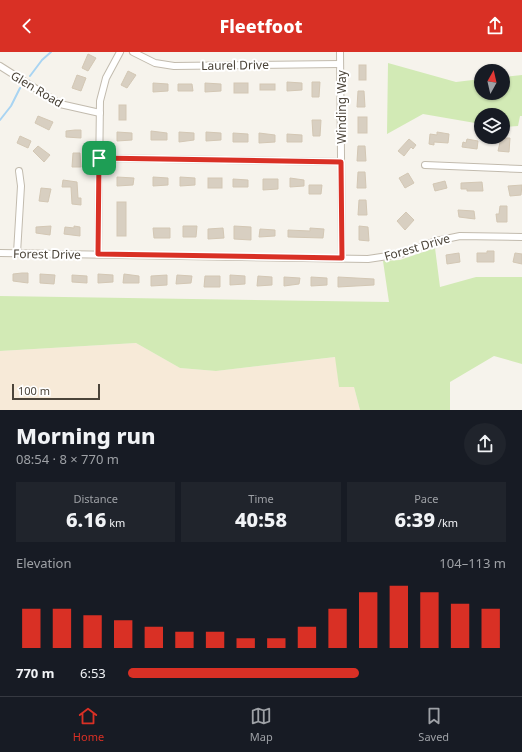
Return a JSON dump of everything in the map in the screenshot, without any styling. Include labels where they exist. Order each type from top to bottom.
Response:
[{"type":"street","points":[[98,254],[100,113],[102,89],[120,52]]},
{"type":"street","name":"Laurel Drive","points":[[133,52],[155,63],[170,66],[340,64]]},
{"type":"street","name":"Winding Way","points":[[340,52],[342,258]]},
{"type":"street","name":"Glen Road","points":[[0,66],[60,104],[100,113]]},
{"type":"street","points":[[99,158],[341,162]]},
{"type":"street","points":[[425,165],[522,169]]},
{"type":"street","points":[[17,253],[21,186],[18,171]]},
{"type":"street","name":"Forest Drive","points":[[0,253],[342,258],[384,257],[415,250],[436,241],[460,236],[522,237]]},
{"type":"shaded area","points":[[136,343],[180,368],[216,371],[336,357],[339,387],[354,387],[360,410],[0,410],[0,351]]},
{"type":"green space","points":[[388,63],[456,82],[474,80],[474,100],[510,100],[510,76],[522,75],[522,116],[520,116],[518,126],[510,127],[510,108],[474,108],[474,123],[423,114],[387,134]]},
{"type":"green space","points":[[435,248],[440,287],[476,277],[522,277],[522,364],[494,356],[450,382],[450,410],[360,410],[354,387],[339,387],[335,357],[216,371],[180,368],[136,343],[0,351],[0,296],[389,302],[383,261],[400,260]]},
{"type":"building","points":[[88,54],[96,58],[88,71],[82,68]]},
{"type":"building","points":[[359,65],[366,65],[366,80],[359,80]]},
{"type":"building","points":[[128,71],[136,75],[127,88],[121,85]]},
{"type":"building","points":[[77,75],[86,78],[81,91],[72,88]]},
{"type":"building","points":[[287,82],[302,83],[302,90],[287,91]]},
{"type":"building","points":[[312,82],[320,82],[319,97],[312,97]]},
{"type":"building","points":[[153,83],[168,84],[168,91],[153,92]]},
{"type":"building","points":[[205,83],[221,84],[221,91],[205,92]]},
{"type":"building","points":[[234,83],[248,83],[248,93],[234,93]]},
{"type":"building","points":[[178,84],[192,84],[193,91],[178,91]]},
{"type":"building","points":[[260,84],[275,84],[275,90],[260,90]]},
{"type":"building","points":[[358,91],[364,91],[365,107],[357,107]]},
{"type":"building","points":[[119,105],[126,105],[126,120],[119,120]]},
{"type":"building","points":[[38,116],[53,122],[49,130],[35,123]]},
{"type":"building","points":[[358,117],[367,117],[367,133],[358,133]]},
{"type":"building","points":[[312,120],[321,120],[320,136],[313,136]]},
{"type":"building","points":[[81,130],[81,138],[66,137],[66,131]]},
{"type":"building","points":[[151,131],[167,133],[167,140],[151,140]]},
{"type":"building","points":[[117,132],[132,133],[132,140],[117,141]]},
{"type":"building","points":[[179,132],[194,133],[194,140],[179,142]]},
{"type":"building","points":[[206,132],[221,133],[221,140],[206,141]]},
{"type":"building","points":[[437,132],[449,134],[448,143],[434,142],[434,145],[429,144],[430,134],[437,135]]},
{"type":"building","points":[[233,133],[248,134],[248,142],[233,142]]},
{"type":"building","points":[[259,133],[275,135],[275,142],[259,143]]},
{"type":"building","points":[[287,134],[302,135],[302,142],[287,142]]},
{"type":"building","points":[[20,136],[31,141],[28,148],[17,143]]},
{"type":"building","points":[[409,139],[416,145],[413,149],[411,147],[404,156],[398,151]]},
{"type":"building","points":[[467,139],[474,140],[474,144],[478,144],[477,149],[462,147],[463,142],[466,143]]},
{"type":"building","points":[[500,144],[510,144],[509,152],[498,151]]},
{"type":"building","points":[[38,146],[50,155],[44,162],[33,151]]},
{"type":"building","points":[[358,146],[365,146],[366,161],[357,161]]},
{"type":"building","points":[[73,153],[80,153],[81,167],[72,167]]},
{"type":"building","points":[[358,172],[365,172],[366,188],[357,188]]},
{"type":"building","points":[[408,173],[414,183],[405,188],[399,178]]},
{"type":"building","points":[[117,177],[134,178],[133,185],[117,186]]},
{"type":"building","points":[[153,177],[168,178],[168,185],[153,186]]},
{"type":"building","points":[[180,177],[195,178],[195,185],[180,186]]},
{"type":"building","points":[[208,178],[222,178],[222,188],[208,188]]},
{"type":"building","points":[[290,178],[304,180],[304,186],[290,187]]},
{"type":"building","points":[[233,179],[248,180],[248,187],[233,187]]},
{"type":"building","points":[[263,179],[278,179],[278,189],[263,190]]},
{"type":"building","points":[[63,180],[77,182],[78,198],[81,198],[81,205],[72,204],[71,187],[62,187]]},
{"type":"building","points":[[445,181],[447,188],[435,191],[433,184]]},
{"type":"building","points":[[482,182],[483,191],[467,191],[467,189],[461,189],[461,183]]},
{"type":"building","points":[[309,185],[322,185],[321,194],[309,194]]},
{"type":"building","points":[[522,185],[521,195],[510,196],[508,186]]},
{"type":"building","points":[[41,188],[51,189],[48,202],[39,201]]},
{"type":"building","points":[[359,200],[366,200],[367,215],[358,215]]},
{"type":"building","points":[[117,202],[126,202],[126,236],[117,236]]},
{"type":"building","points":[[500,206],[507,206],[507,222],[497,222],[496,214],[499,214]]},
{"type":"building","points":[[458,210],[474,211],[475,219],[459,217]]},
{"type":"building","points":[[406,212],[414,220],[405,230],[397,221]]},
{"type":"building","points":[[51,226],[50,235],[36,233],[36,227]]},
{"type":"building","points":[[74,226],[80,227],[80,236],[64,234],[65,227],[74,228]]},
{"type":"building","points":[[183,226],[197,226],[196,237],[183,237]]},
{"type":"building","points":[[234,226],[251,227],[251,240],[234,239]]},
{"type":"building","points":[[359,226],[368,227],[369,241],[359,240]]},
{"type":"building","points":[[153,228],[170,228],[170,238],[154,238]]},
{"type":"building","points":[[223,228],[224,238],[208,239],[208,229]]},
{"type":"building","points":[[310,228],[324,229],[323,238],[288,237],[288,230],[310,231]]},
{"type":"building","points":[[260,229],[275,230],[275,236],[259,237]]},
{"type":"building","points":[[487,251],[494,251],[494,262],[477,262],[477,253],[487,253]]},
{"type":"building","points":[[459,253],[460,262],[447,264],[446,255]]},
{"type":"building","points":[[515,253],[522,254],[522,264],[513,262]]},
{"type":"building","points":[[28,273],[28,283],[13,281],[13,274]]},
{"type":"building","points":[[40,274],[55,275],[54,284],[40,283]]},
{"type":"building","points":[[98,274],[113,275],[113,282],[98,283]]},
{"type":"building","points":[[124,274],[139,276],[139,283],[123,283]]},
{"type":"building","points":[[72,275],[87,276],[87,283],[72,282]]},
{"type":"building","points":[[167,275],[167,285],[151,286],[151,276]]},
{"type":"building","points":[[177,275],[192,276],[191,283],[176,284]]},
{"type":"building","points":[[230,275],[245,276],[245,284],[230,285]]},
{"type":"building","points":[[205,276],[220,276],[220,287],[204,287]]},
{"type":"building","points":[[258,276],[272,277],[272,285],[257,286]]},
{"type":"building","points":[[284,277],[300,278],[299,284],[284,286]]},
{"type":"building","points":[[311,277],[327,278],[327,285],[311,286]]},
{"type":"building","points":[[338,277],[374,279],[374,285],[338,287]]},
{"type":"waterway","points":[[30,76],[42,60],[51,52]]},
{"type":"waterway","points":[[0,120],[11,106],[20,88]]},
{"type":"route","points":[[99,158],[341,162],[342,258],[98,254],[99,158]]}]
